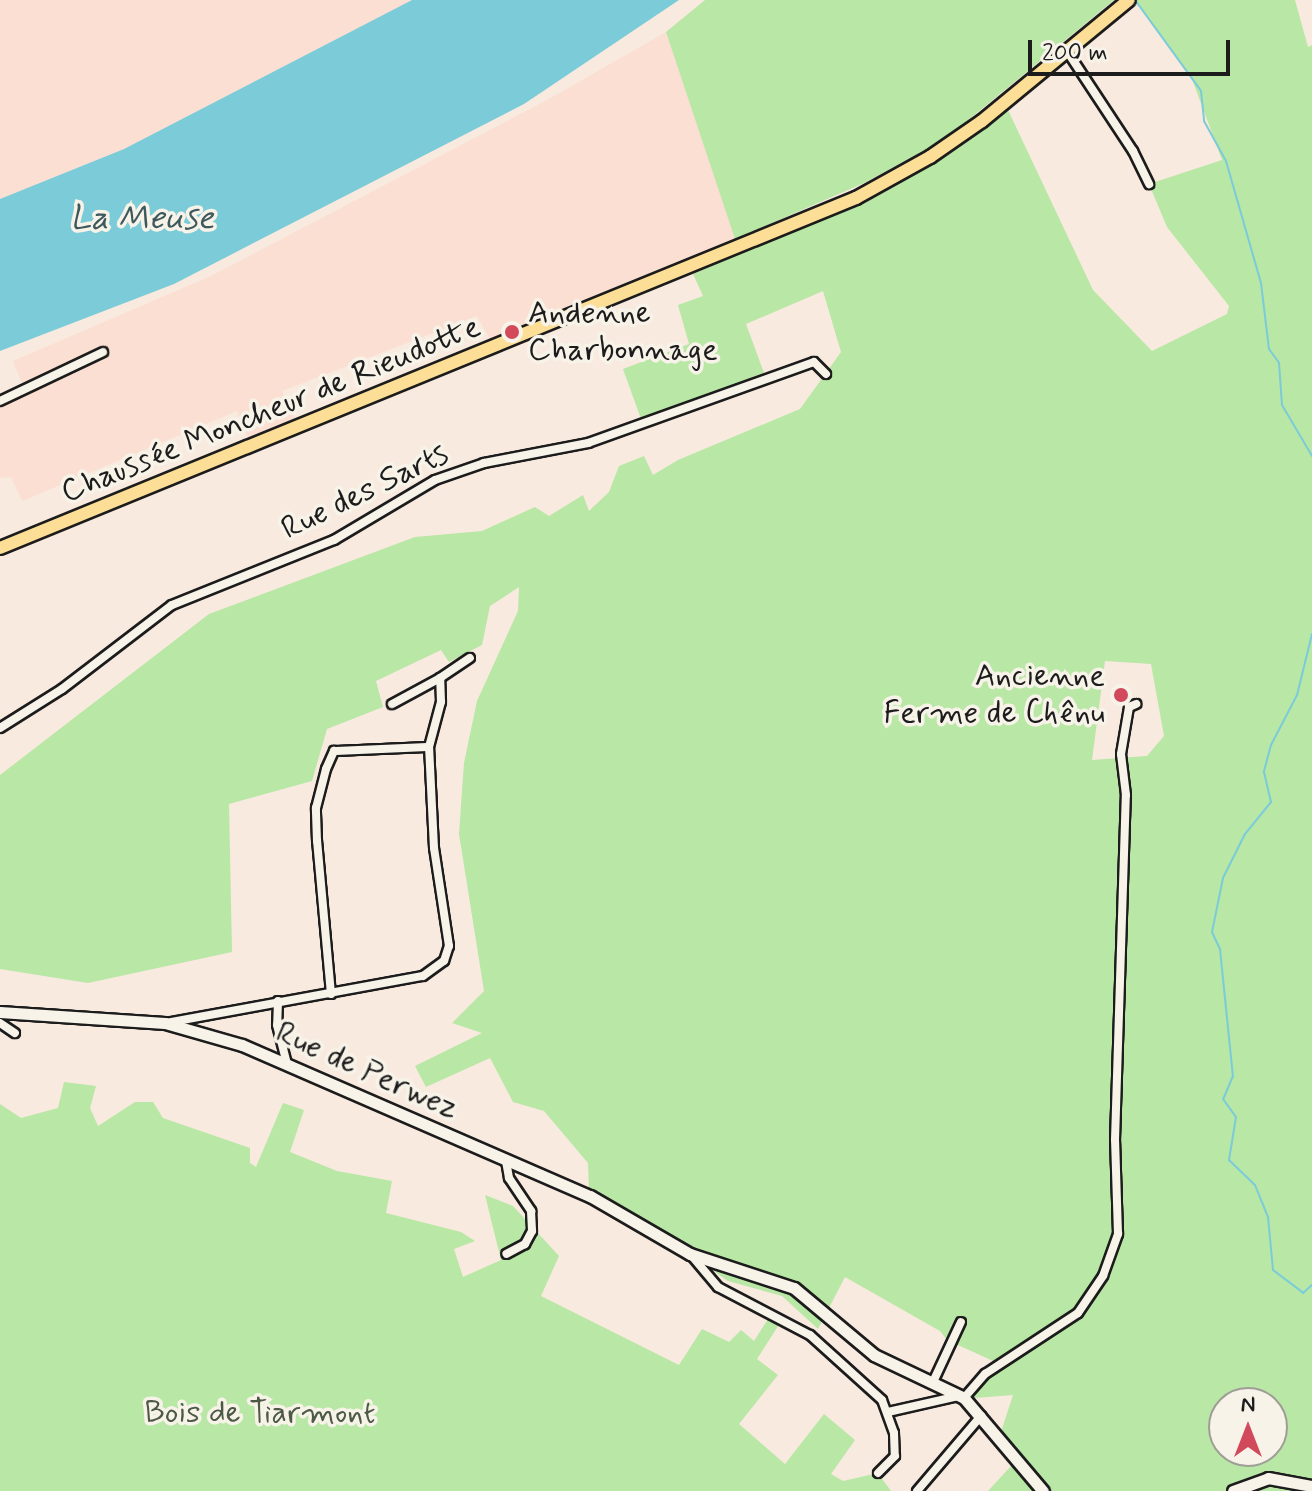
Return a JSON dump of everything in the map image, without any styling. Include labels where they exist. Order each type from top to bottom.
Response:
[{"type":"main road","name":"Chaussée Moncheur de Rieudotte","points":[[0,548],[856,198],[954,141],[1129,0]]},
{"type":"street","points":[[1067,51],[1133,151],[1149,184]]},
{"type":"street","points":[[0,401],[103,352]]},
{"type":"street","name":"Rue des Sarts","points":[[0,728],[62,689],[172,605],[334,540],[435,480],[484,463],[588,443],[814,362],[826,374]]},
{"type":"street","points":[[392,704],[470,658]]},
{"type":"street","points":[[165,1023],[423,976],[444,961],[449,946],[434,848],[429,747],[441,702],[440,678]]},
{"type":"street","points":[[878,1473],[895,1456],[888,1412],[962,1397],[985,1374],[1078,1313],[1103,1276],[1118,1234],[1115,1125],[1126,795],[1121,754],[1129,707],[1136,704]]},
{"type":"street","points":[[331,994],[316,808],[326,769],[334,751],[429,747]]},
{"type":"street","points":[[278,1001],[277,1025],[287,1064]]},
{"type":"street","name":"Rue de Perwez","points":[[0,1012],[165,1023],[287,1064],[590,1196],[690,1254],[794,1288],[874,1355],[962,1397],[1043,1491]]},
{"type":"street","points":[[0,1023],[15,1033]]},
{"type":"street","points":[[506,1161],[509,1178],[531,1211],[532,1231],[525,1244],[506,1254]]},
{"type":"street","name":"Rue de Perwez","points":[[690,1254],[727,1294],[785,1319],[826,1346],[882,1400],[888,1412]]},
{"type":"street","points":[[933,1382],[961,1322]]},
{"type":"street","points":[[917,1491],[981,1416]]},
{"type":"street","points":[[1233,1491],[1268,1478],[1312,1486]]},
{"type":"shaded area","points":[[0,0],[412,0],[124,149],[0,199]]},
{"type":"shaded area","points":[[666,32],[739,247],[494,346],[477,316],[282,391],[295,420],[249,440],[237,411],[22,501],[11,477],[0,478],[0,407],[26,394],[13,361],[211,276],[549,99]]},
{"type":"green space","points":[[705,0],[1114,0],[944,140],[864,183],[735,239],[666,32]]},
{"type":"green space","points":[[1135,0],[1295,0],[1308,47],[1312,45],[1312,1491],[988,1491],[1011,1466],[1001,1432],[1013,1395],[962,1399],[1002,1365],[947,1340],[940,1331],[845,1277],[818,1329],[782,1296],[728,1281],[634,1214],[589,1190],[588,1163],[544,1111],[513,1102],[490,1058],[426,1087],[415,1066],[482,1033],[452,1023],[484,991],[459,834],[464,763],[477,701],[518,611],[519,587],[490,606],[482,645],[449,662],[441,650],[376,681],[383,707],[327,729],[312,781],[229,804],[232,952],[88,983],[0,969],[0,775],[209,614],[415,537],[482,531],[535,507],[549,516],[583,495],[589,511],[609,492],[619,466],[644,456],[653,475],[678,460],[800,409],[841,352],[823,291],[746,324],[764,373],[641,419],[623,369],[689,344],[678,305],[703,296],[693,274],[848,207],[956,149],[1008,110],[1093,290],[1152,351],[1227,314],[1229,306],[1167,227],[1149,184],[1222,160],[1192,79]],"holes":[[[1105,661],[1151,664],[1164,736],[1147,756],[1092,760]]]},
{"type":"green space","name":"Bois de Tiarmont","points":[[64,1082],[96,1086],[90,1108],[98,1126],[135,1102],[153,1102],[163,1118],[250,1148],[250,1163],[256,1167],[283,1103],[304,1110],[290,1152],[337,1171],[392,1181],[386,1213],[461,1232],[475,1241],[454,1249],[463,1277],[501,1260],[485,1195],[513,1206],[559,1256],[541,1296],[679,1365],[702,1329],[729,1342],[741,1330],[754,1341],[768,1319],[780,1323],[757,1359],[778,1375],[739,1424],[785,1464],[824,1414],[855,1440],[831,1474],[843,1481],[878,1473],[891,1491],[0,1491],[0,1104],[21,1118],[58,1108]]},
{"type":"water","name":"La Meuse","points":[[412,0],[679,0],[524,104],[174,284],[0,351],[0,199],[124,149]]},
{"type":"waterway","points":[[1135,0],[1201,91],[1204,121],[1226,161],[1261,283],[1269,349],[1279,363],[1282,405],[1312,456]]},
{"type":"waterway","points":[[1312,634],[1297,695],[1271,745],[1264,772],[1271,802],[1245,834],[1223,878],[1212,932],[1220,949],[1233,1076],[1223,1099],[1236,1117],[1229,1160],[1255,1185],[1268,1217],[1273,1270],[1303,1293],[1312,1285]]},
{"type":"place","name":"Andenne Charbonnage","points":[[512,332]]},
{"type":"place","name":"Ancienne Ferme de Chênu","points":[[1121,695]]}]
